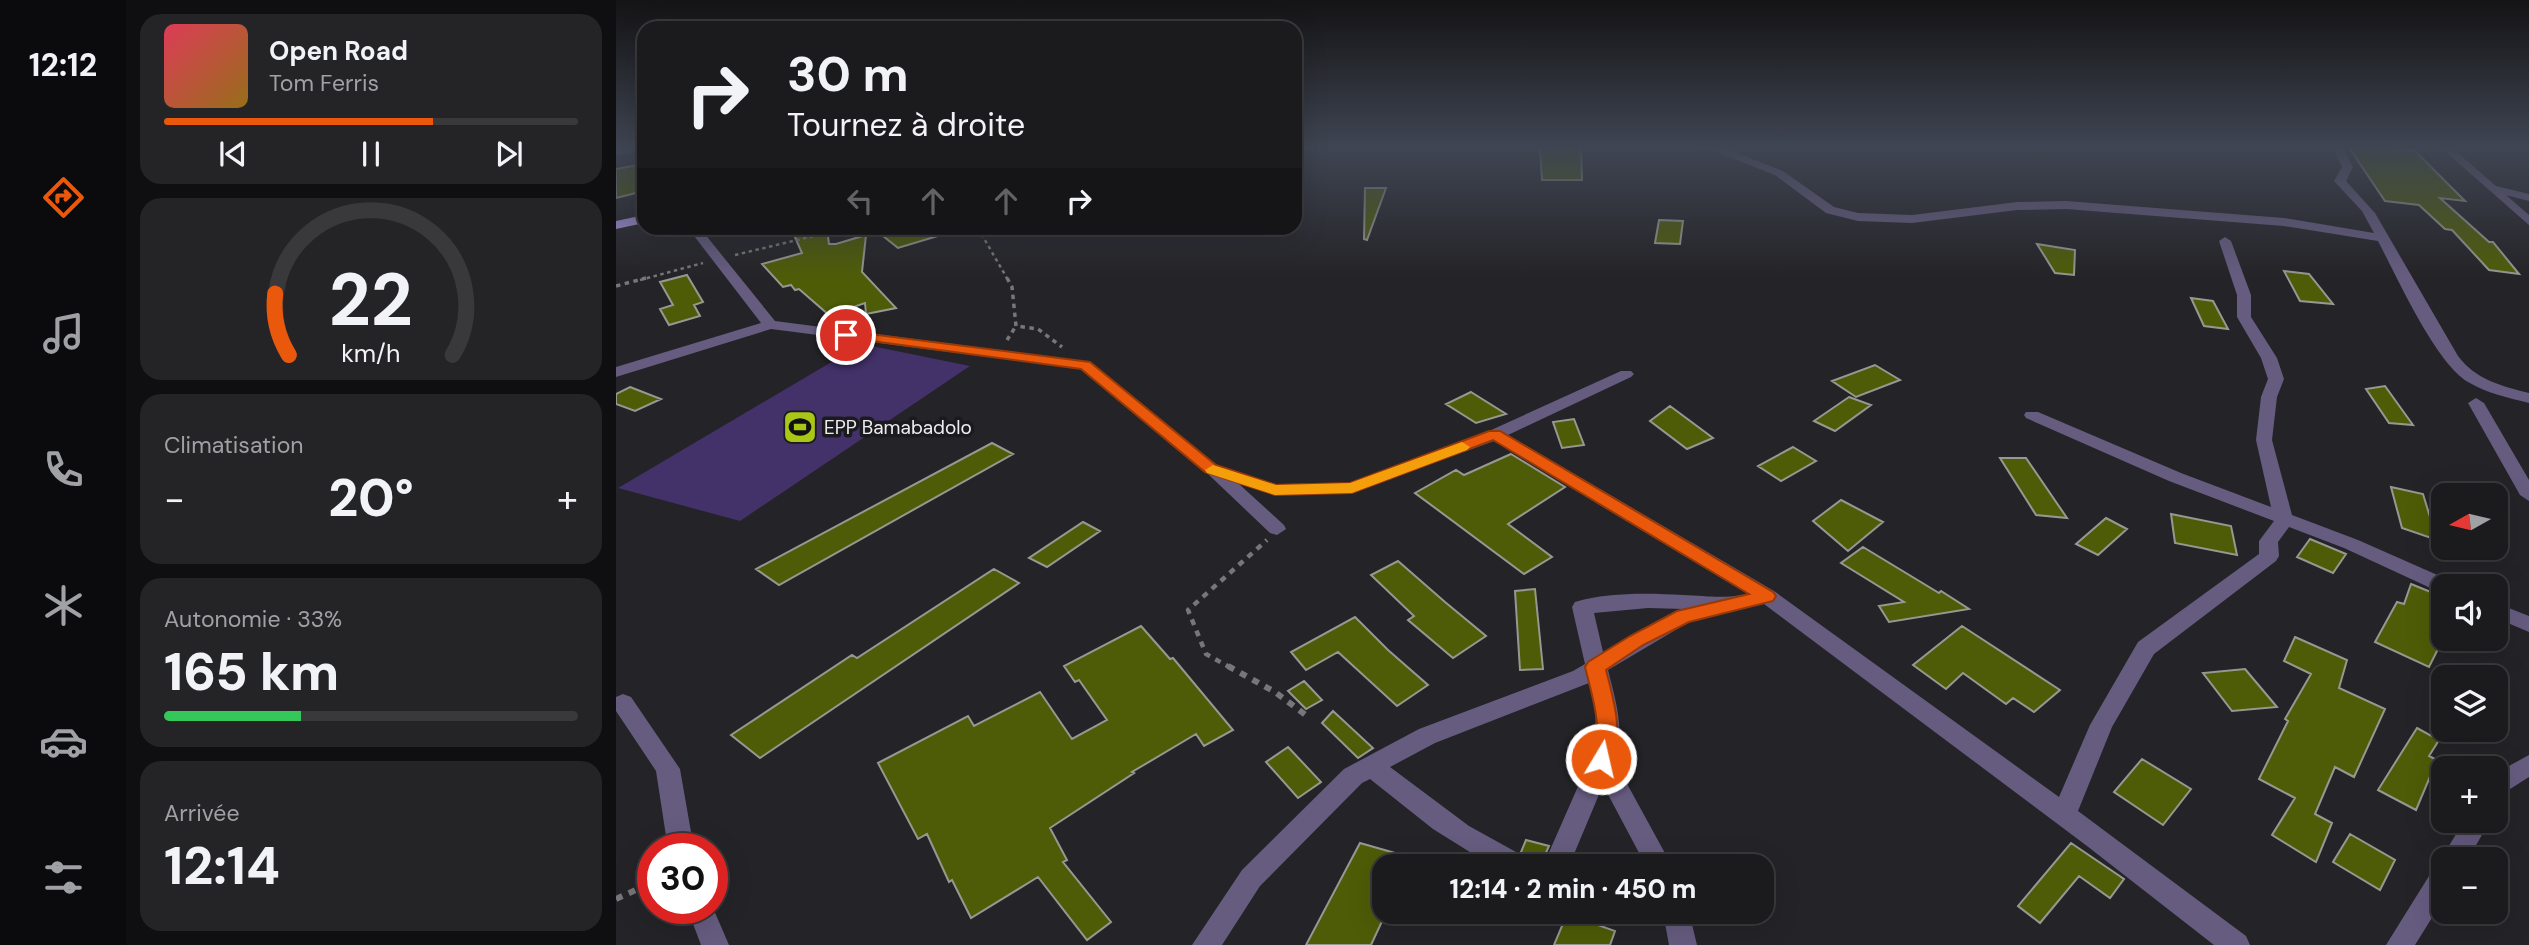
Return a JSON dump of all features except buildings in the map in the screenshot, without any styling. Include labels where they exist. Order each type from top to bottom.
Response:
[{"type":"main road","points":[[616,225],[637,220]]},
{"type":"street","points":[[1803,190],[1830,210],[1858,217],[1912,219],[2017,206],[2066,205],[2284,222],[2382,237]]},
{"type":"street","points":[[2349,190],[2359,200],[2409,289],[2465,374],[2499,389],[2529,398]]},
{"type":"street","points":[[2495,190],[2529,221]]},
{"type":"street","points":[[2503,190],[2529,198]]},
{"type":"street","points":[[699,235],[770,325]]},
{"type":"street","points":[[2225,241],[2244,295],[2244,317],[2269,358],[2276,380],[2269,397],[2264,440],[2284,521]]},
{"type":"street","points":[[616,372],[770,325],[1086,365],[1277,529]]},
{"type":"street","points":[[1210,469],[1275,490],[1352,488],[1495,435],[1626,373]]},
{"type":"street","points":[[2476,403],[2529,495]]},
{"type":"street","points":[[2032,415],[2175,477],[2284,521],[2351,544],[2431,580]]},
{"type":"street","points":[[1495,435],[1767,596],[2064,814],[2236,945]]},
{"type":"street","points":[[2064,814],[2101,725],[2146,648],[2269,556],[2268,541],[2284,521]]},
{"type":"street","points":[[1206,945],[1251,878],[1353,776],[1427,736],[1581,677],[1637,640],[1683,616],[1767,596]]},
{"type":"street","points":[[1561,854],[1606,750],[1606,712],[1582,607],[1632,600],[1679,600],[1729,606]]},
{"type":"street","points":[[2508,615],[2529,625]]},
{"type":"street","points":[[623,703],[668,769],[678,833]]},
{"type":"street","points":[[1601,759],[1652,854]]},
{"type":"street","points":[[2508,778],[2529,765]]},
{"type":"street","points":[[1371,766],[1440,819],[1492,854]]},
{"type":"street","points":[[2400,945],[2431,896]]},
{"type":"street","points":[[706,924],[715,945]]},
{"type":"street","points":[[1679,924],[1683,945]]},
{"type":"path","points":[[982,235],[1013,287],[1016,326],[1038,329],[1086,365]]},
{"type":"path","points":[[1277,529],[1188,610],[1206,654],[1275,692],[1307,716]]},
{"type":"path","points":[[616,899],[637,889]]},
{"type":"shaded area","name":"EPP Bamabadolo","points":[[862,344],[970,366],[740,521],[618,488]]},
{"type":"slow traffic","points":[[1213,470],[1275,490],[1352,488],[1462,447]]},
{"type":"place","name":"EPP Bamabadolo","points":[[800,427]]},
{"type":"route","points":[[846,335],[1086,365],[1210,469],[1275,490],[1352,488],[1495,435],[1767,596],[1683,616],[1637,640],[1595,667],[1606,712],[1606,750],[1601,759]]}]
